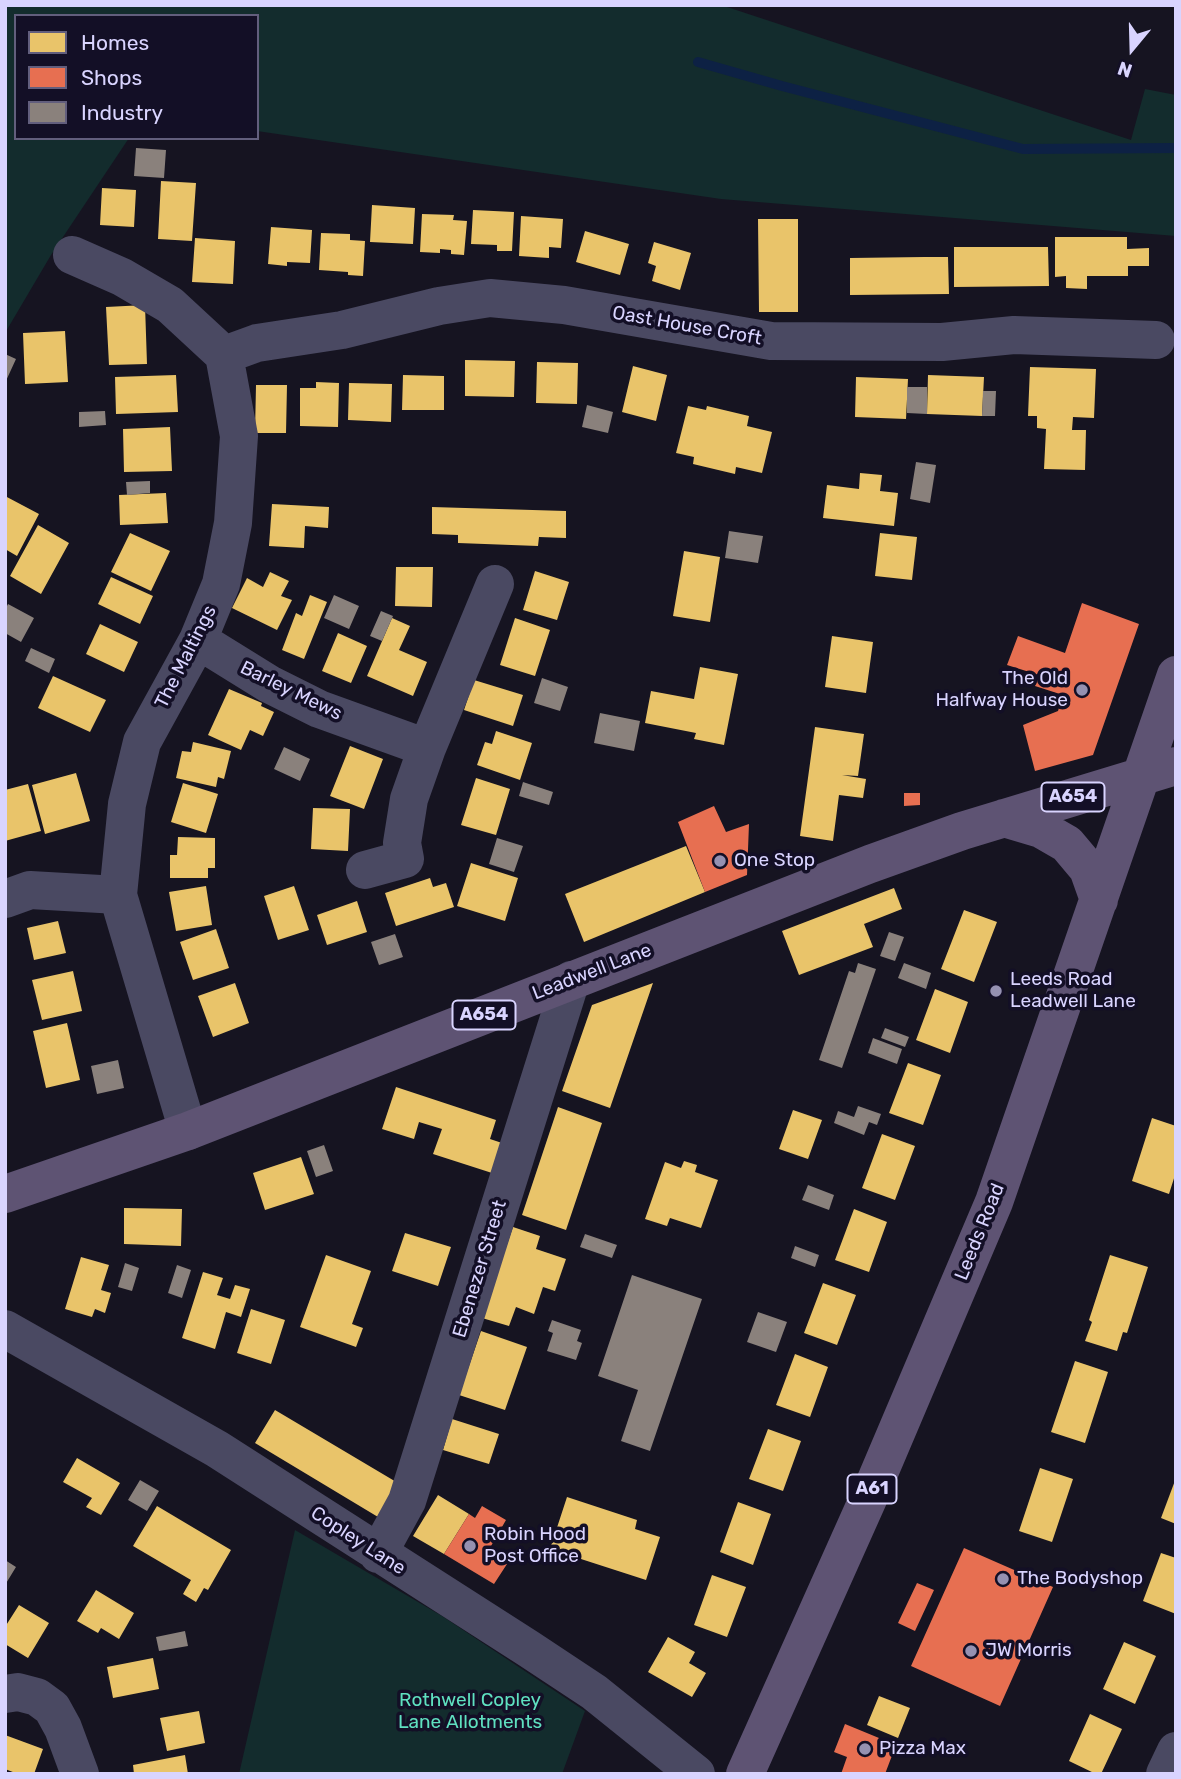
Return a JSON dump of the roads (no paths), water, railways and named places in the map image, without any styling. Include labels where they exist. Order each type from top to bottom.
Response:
[{"type":"main road","name":"Leeds Road","points":[[744,1774],[868,1499],[994,1202],[1099,900],[1159,771],[1176,675]]},
{"type":"main road","name":"Leadwell Lane","points":[[5,1194],[188,1131],[870,864],[1004,818],[1159,771]]},
{"type":"main road","points":[[1004,818],[1041,829],[1067,844],[1088,869],[1099,900]]},
{"type":"street","points":[[72,255],[122,277],[170,305],[224,355]]},
{"type":"street","name":"Oast House Croft","points":[[224,355],[257,343],[342,330],[439,306],[490,298],[564,304],[771,341],[942,342],[1014,335],[1156,340]]},
{"type":"street","name":"The Maltings","points":[[188,1131],[117,895],[127,804],[142,742],[198,640],[222,584],[233,523],[239,436],[224,355]]},
{"type":"street","points":[[365,870],[405,859],[402,844],[408,799],[495,584]]},
{"type":"street","name":"Barley Mews","points":[[198,640],[269,684],[319,709],[427,748]]},
{"type":"street","points":[[5,899],[30,890],[117,895]]},
{"type":"street","name":"Ebenezer Street","points":[[379,1554],[407,1501],[571,980]]},
{"type":"street","name":"Copley Lane","points":[[5,1329],[217,1449],[594,1692],[696,1774]]},
{"type":"street","points":[[5,1694],[18,1692],[37,1697],[52,1707],[80,1774]]},
{"type":"street","points":[[1165,1774],[1176,1751]]},
{"type":"waterway","points":[[698,62],[1023,149],[1176,148]]},
{"type":"place","name":"The Old Halfway House","points":[[1082,690]]},
{"type":"place","name":"One Stop","points":[[720,861]]},
{"type":"place","name":"Leeds Road Leadwell Lane","points":[[996,991]]},
{"type":"place","name":"Robin Hood Post Office","points":[[470,1546]]},
{"type":"place","name":"The Bodyshop","points":[[1003,1579]]},
{"type":"place","name":"JW Morris","points":[[971,1651]]},
{"type":"place","name":"Pizza Max","points":[[865,1749]]},
{"type":"park label","name":"Rothwell Copley Lane Allotments","points":[[470,1712]]}]
